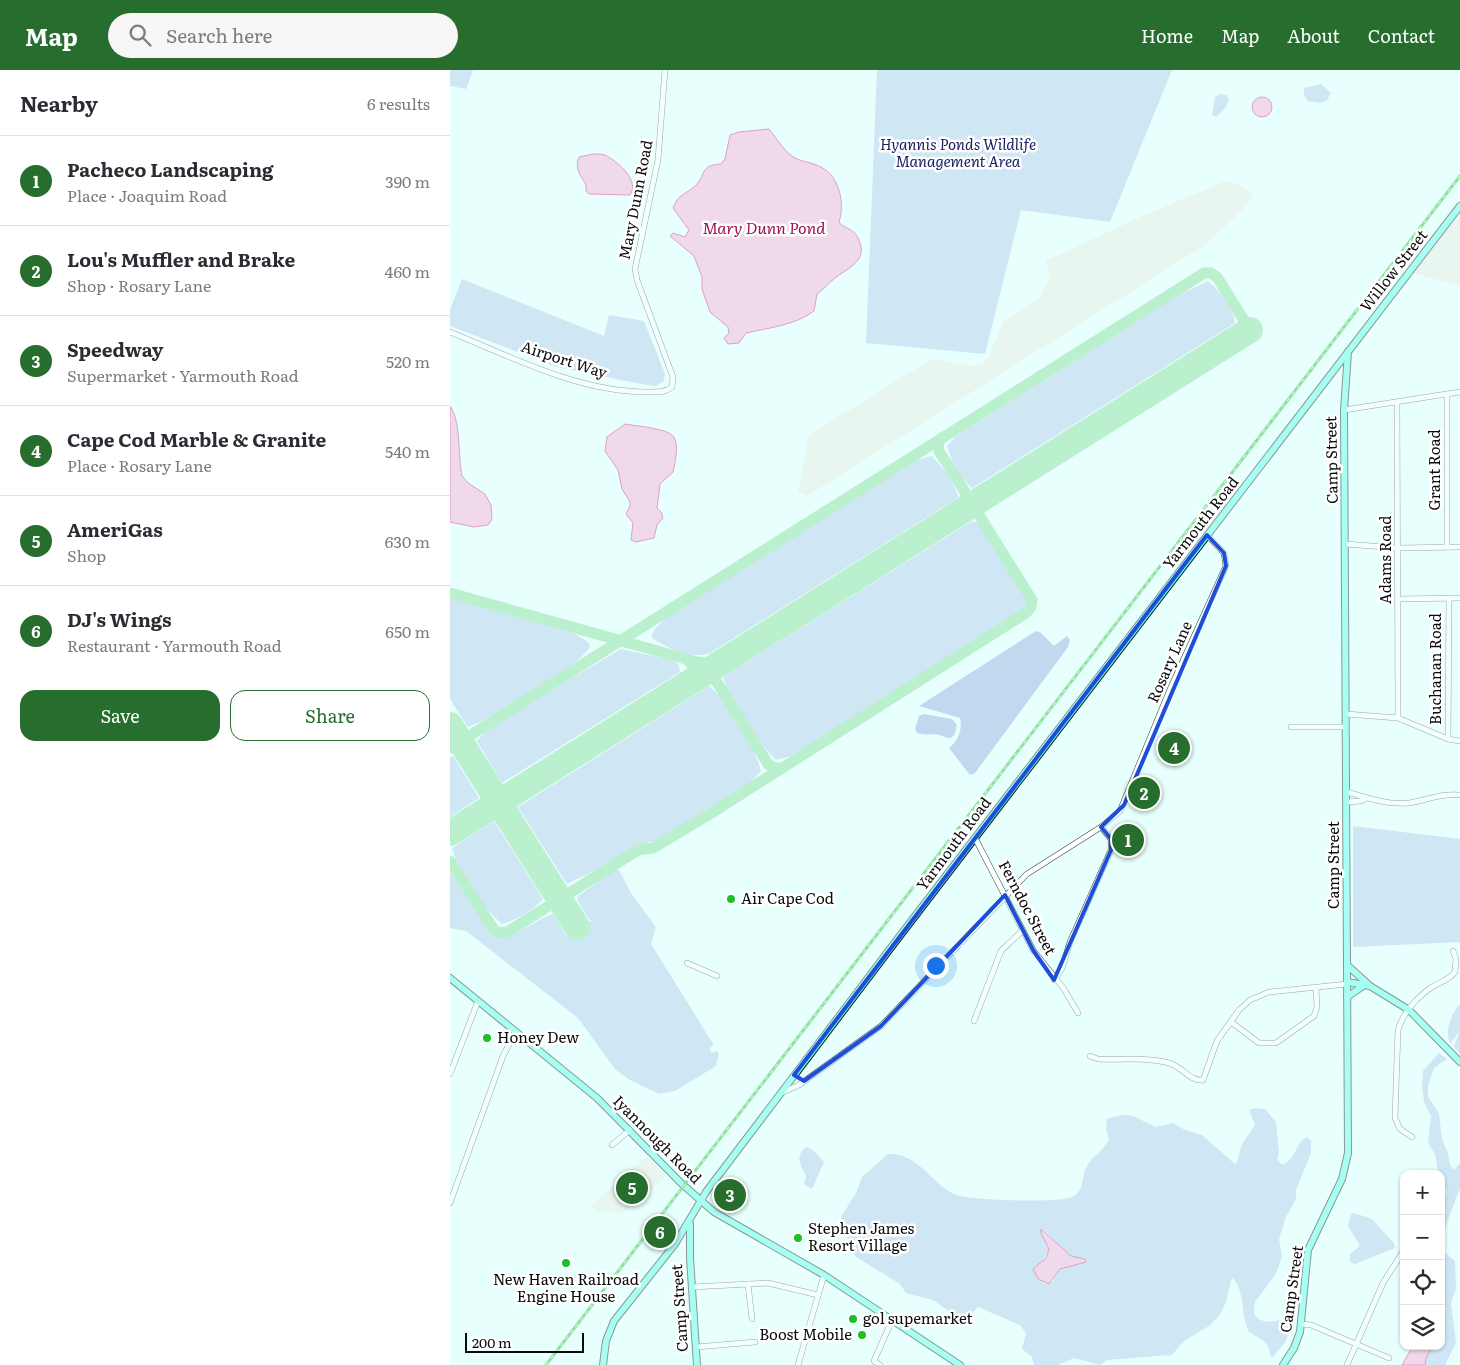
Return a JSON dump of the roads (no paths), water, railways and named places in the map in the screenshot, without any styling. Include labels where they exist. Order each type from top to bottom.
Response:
[{"type":"main road","name":"Willow Street","points":[[1348,351],[1460,206]]},
{"type":"main road","name":"Yarmouth Road","points":[[603,1365],[606,1341],[612,1326],[678,1240],[701,1201],[794,1075],[1348,351]]},
{"type":"main road","name":"Camp Street","points":[[1283,1365],[1294,1348],[1302,1324],[1308,1250],[1342,1179],[1347,1160],[1344,376],[1348,351]]},
{"type":"main road","points":[[1334,369],[1344,376]]},
{"type":"main road","points":[[1347,965],[1367,986]]},
{"type":"main road","points":[[1347,981],[1359,977]]},
{"type":"main road","name":"Iyannough Road","points":[[450,978],[597,1098],[701,1201],[729,1222],[824,1275],[960,1365]]},
{"type":"main road","points":[[1347,981],[1367,986],[1409,1010],[1460,1062]]},
{"type":"main road","points":[[1347,997],[1367,986]]},
{"type":"main road","name":"Camp Street","points":[[690,1220],[689,1243],[697,1365]]},
{"type":"main road","points":[[678,1240],[689,1243]]},
{"type":"street","name":"Mary Dunn Road","points":[[665,70],[658,160],[635,269],[637,280],[673,377],[672,387]]},
{"type":"street","name":"Airport Way","points":[[450,332],[593,386],[644,392],[666,392],[672,387]]},
{"type":"street","points":[[1344,410],[1460,392]]},
{"type":"street","name":"Grant Road","points":[[1447,394],[1447,547]]},
{"type":"street","name":"Adams Road","points":[[1397,402],[1398,718]]},
{"type":"street","name":"Rosary Lane","points":[[1101,827],[1124,805],[1171,687],[1226,566],[1224,553],[1207,535]]},
{"type":"street","points":[[1345,544],[1398,548],[1460,547]]},
{"type":"street","name":"Buchanan Road","points":[[1448,739],[1449,598]]},
{"type":"street","points":[[1399,599],[1460,598]]},
{"type":"street","points":[[1346,714],[1398,718],[1448,739],[1460,741]]},
{"type":"street","points":[[1291,727],[1346,727]]},
{"type":"street","points":[[1347,792],[1365,799],[1400,803],[1442,795],[1460,795]]},
{"type":"street","points":[[1347,802],[1365,799]]},
{"type":"street","points":[[780,1094],[804,1081],[881,1026],[1005,896],[1038,865],[1101,827],[1111,839],[1111,850],[1076,928],[1062,968],[1054,980]]},
{"type":"street","name":"Ferndoc Street","points":[[975,838],[1022,931],[1054,980],[1064,989],[1078,1013]]},
{"type":"street","points":[[974,1021],[1001,951],[1022,931]]},
{"type":"street","points":[[1412,1137],[1405,1134],[1397,1125],[1394,1110],[1397,1038],[1401,1019],[1426,992],[1455,972],[1456,959],[1453,950]]},
{"type":"street","points":[[687,964],[717,976]]},
{"type":"street","points":[[1090,1056],[1104,1059],[1161,1061],[1180,1068],[1194,1080],[1203,1080],[1207,1074],[1214,1047],[1230,1022],[1244,1005],[1256,996],[1269,992],[1316,988],[1347,981]]},
{"type":"street","points":[[1230,1022],[1259,1043],[1276,1043],[1314,1016],[1317,1007],[1316,988]]},
{"type":"street","points":[[450,1074],[478,1001]]},
{"type":"street","points":[[450,1203],[503,1056],[516,1032]]},
{"type":"street","points":[[794,1075],[804,1081]]},
{"type":"street","points":[[612,1145],[630,1130]]},
{"type":"street","points":[[1347,1365],[1383,1283],[1400,1256]]},
{"type":"street","points":[[798,1365],[824,1275]]},
{"type":"street","points":[[748,1284],[752,1319]]},
{"type":"street","points":[[692,1287],[777,1284],[818,1294]]},
{"type":"street","points":[[880,1365],[874,1362],[892,1320]]},
{"type":"street","points":[[1302,1324],[1311,1325],[1389,1358]]},
{"type":"street","points":[[696,1347],[755,1342]]},
{"type":"water","points":[[1262,97],[1269,100],[1272,107],[1269,114],[1262,117],[1255,114],[1252,107],[1255,100]]},
{"type":"water","name":"Mary Dunn Pond","points":[[769,129],[792,156],[821,167],[833,177],[841,199],[839,222],[857,236],[861,251],[860,257],[857,262],[817,294],[814,311],[807,316],[790,323],[746,333],[739,343],[728,344],[724,338],[729,333],[728,327],[710,312],[702,289],[702,277],[694,256],[670,236],[673,233],[685,237],[689,230],[673,208],[680,197],[699,182],[706,168],[721,164],[725,159],[730,135],[739,132]]},
{"type":"water","points":[[593,154],[605,155],[626,172],[632,183],[630,195],[589,194],[586,191],[586,185],[577,165],[579,157]]},
{"type":"water","points":[[450,406],[454,412],[458,430],[462,476],[468,483],[485,494],[491,505],[492,519],[488,525],[474,527],[450,522]]},
{"type":"water","points":[[625,424],[665,431],[674,437],[676,445],[673,472],[660,484],[657,508],[663,518],[657,525],[654,538],[636,542],[631,540],[633,523],[626,514],[630,502],[622,489],[618,470],[605,451],[607,437]]},
{"type":"water","points":[[1041,1229],[1071,1256],[1085,1259],[1086,1262],[1060,1269],[1049,1284],[1038,1279],[1033,1269],[1046,1258],[1049,1249]]},
{"type":"water","points":[[1411,1350],[1430,1350],[1425,1365],[1402,1365]]},
{"type":"railway","points":[[546,1365],[1460,176]]},
{"type":"place","name":"Cape Cod Marble & Granite","points":[[1174,748]]},
{"type":"place","name":"Lou's Muffler and Brake","points":[[1144,793]]},
{"type":"place","name":"Pacheco Landscaping","points":[[1128,840]]},
{"type":"place","name":"Air Cape Cod","points":[[731,899]]},
{"type":"place","name":"Honey Dew","points":[[487,1038]]},
{"type":"place","name":"AmeriGas","points":[[632,1188]]},
{"type":"place","name":"Speedway","points":[[730,1195]]},
{"type":"place","name":"DJ's Wings","points":[[660,1232]]},
{"type":"place","name":"Stephen James Resort Village","points":[[798,1238]]},
{"type":"place","name":"New Haven Railroad Engine House","points":[[566,1263]]},
{"type":"place","name":"gol supemarket","points":[[853,1319]]},
{"type":"place","name":"Boost Mobile","points":[[862,1335]]},
{"type":"park label","name":"Hyannis Ponds Wildlife Management Area","points":[[958,154]]}]
